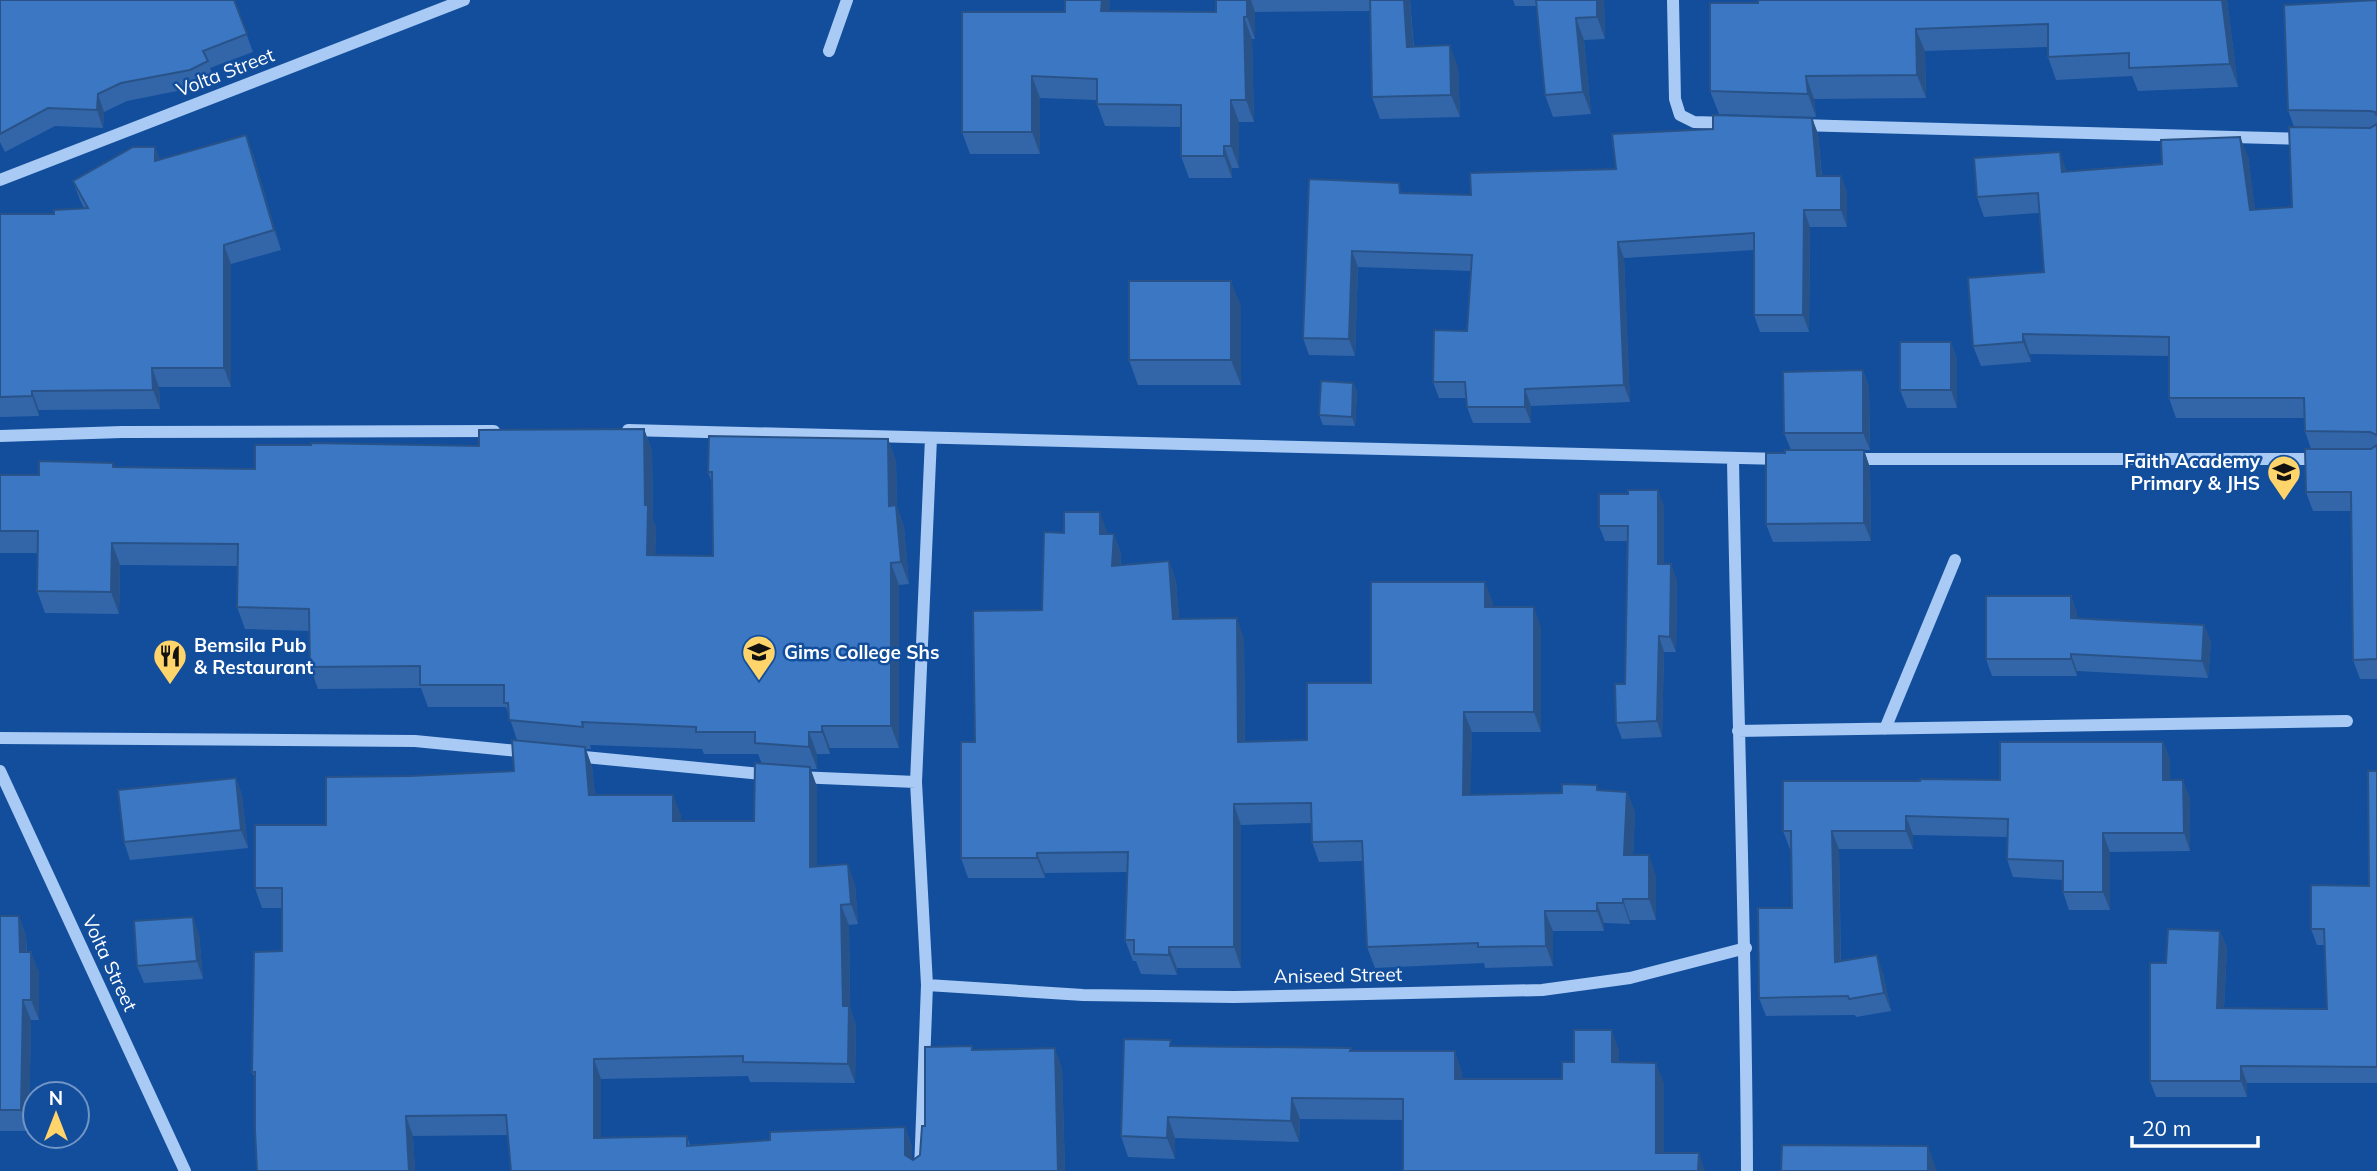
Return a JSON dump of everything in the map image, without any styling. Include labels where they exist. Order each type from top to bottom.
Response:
[{"type":"street","name":"Volta Street","points":[[0,180],[464,0]]},
{"type":"street","points":[[829,51],[847,0]]},
{"type":"street","points":[[1673,0],[1675,99],[1680,115],[1694,121],[1736,123]]},
{"type":"street","points":[[1791,125],[2192,138],[2312,139]]},
{"type":"street","points":[[615,430],[1788,458]]},
{"type":"street","points":[[0,436],[136,432],[509,431]]},
{"type":"street","points":[[920,1171],[927,985],[915,782],[932,438]]},
{"type":"street","points":[[1733,458],[1738,731],[1746,948],[1747,1171]]},
{"type":"street","points":[[1843,458],[2336,459]]},
{"type":"street","points":[[1885,729],[1955,560]]},
{"type":"street","points":[[1738,731],[2347,721]]},
{"type":"street","points":[[0,737],[415,741],[790,777],[915,782]]},
{"type":"street","name":"Volta Street","points":[[0,771],[185,1171]]},
{"type":"street","name":"Aniseed Street","points":[[927,985],[1083,995],[1220,997],[1542,990],[1630,978],[1746,948]]},
{"type":"building","points":[[0,0],[234,0],[247,34],[203,51],[208,61],[190,70],[121,83],[98,94],[97,110],[48,108],[0,134]]},
{"type":"building","points":[[1065,0],[1102,0],[1101,11],[1216,12],[1216,0],[1247,0],[1247,17],[1244,17],[1246,100],[1231,100],[1231,146],[1224,146],[1224,156],[1181,156],[1181,105],[1097,104],[1097,79],[1032,76],[1032,132],[962,132],[962,12],[1065,12]]},
{"type":"building","points":[[1370,0],[1404,0],[1407,47],[1450,45],[1451,95],[1372,97]]},
{"type":"building","points":[[1536,0],[1597,0],[1597,17],[1576,18],[1583,92],[1545,95]]},
{"type":"building","points":[[1758,0],[2222,0],[2230,64],[2129,68],[2129,53],[2048,57],[2048,24],[1916,29],[1917,75],[1806,76],[1808,94],[1710,91],[1710,3],[1758,3]]},
{"type":"building","points":[[2377,0],[2377,116],[2370,111],[2288,110],[2284,5]]},
{"type":"building","points":[[1713,115],[1812,118],[1817,176],[1841,176],[1841,210],[1804,210],[1803,315],[1754,315],[1754,233],[1618,242],[1624,385],[1525,389],[1525,407],[1467,407],[1465,382],[1433,382],[1434,330],[1467,331],[1472,255],[1352,251],[1349,339],[1303,338],[1309,179],[1399,183],[1400,193],[1471,195],[1470,173],[1616,169],[1612,134],[1713,129]]},
{"type":"building","points":[[2377,124],[2377,435],[2370,432],[2305,431],[2304,398],[2169,398],[2169,337],[2023,334],[2023,342],[1973,346],[1968,278],[2044,272],[2038,193],[1977,197],[1974,158],[2060,152],[2062,172],[2162,164],[2161,140],[2240,137],[2250,210],[2292,207],[2289,127],[2370,128]]},
{"type":"building","points":[[246,135],[274,230],[224,245],[224,368],[152,368],[153,390],[32,391],[32,396],[0,397],[0,214],[54,214],[54,210],[88,208],[73,181],[133,147],[155,147],[155,161]]},
{"type":"building","points":[[1129,281],[1231,281],[1231,360],[1129,360]]},
{"type":"building","points":[[1900,342],[1951,342],[1951,390],[1900,390]]},
{"type":"building","points":[[1863,370],[1863,433],[1784,433],[1783,372]]},
{"type":"building","points":[[1321,381],[1353,383],[1352,417],[1319,415]]},
{"type":"building","points":[[644,429],[645,505],[648,505],[647,555],[713,556],[712,472],[708,472],[709,436],[888,439],[889,506],[896,505],[901,562],[891,563],[891,726],[822,726],[822,732],[809,732],[809,747],[755,743],[755,732],[696,732],[696,727],[582,722],[583,727],[509,720],[508,703],[504,703],[504,685],[420,685],[420,666],[310,667],[309,609],[237,607],[238,544],[112,543],[111,592],[37,591],[38,531],[0,531],[0,475],[39,475],[39,461],[113,463],[113,467],[255,469],[255,445],[311,443],[479,446],[479,430]]},
{"type":"building","points":[[2377,445],[2377,659],[2353,660],[2351,492],[2306,492],[2305,449],[2371,449]]},
{"type":"building","points":[[1785,450],[1864,450],[1864,523],[1766,524],[1766,453],[1785,453]]},
{"type":"building","points":[[1628,490],[1658,490],[1658,564],[1671,564],[1670,637],[1659,636],[1657,721],[1616,723],[1615,684],[1625,684],[1628,526],[1599,526],[1599,494],[1628,494]]},
{"type":"building","points":[[1064,512],[1100,512],[1100,534],[1114,534],[1112,566],[1169,561],[1173,619],[1237,618],[1238,742],[1307,740],[1307,683],[1371,683],[1371,582],[1485,582],[1485,607],[1534,607],[1534,712],[1464,712],[1463,795],[1562,793],[1562,784],[1597,785],[1597,790],[1627,792],[1624,855],[1649,855],[1649,899],[1597,903],[1597,911],[1545,911],[1546,946],[1478,947],[1478,943],[1367,947],[1362,841],[1312,842],[1311,803],[1234,804],[1234,947],[1169,947],[1169,955],[1134,954],[1134,940],[1125,940],[1128,852],[1037,853],[1037,858],[961,858],[961,742],[975,742],[973,611],[1042,610],[1044,532],[1064,533]]},
{"type":"building","points":[[1986,596],[2071,596],[2071,618],[2204,625],[2202,661],[2071,654],[2071,659],[1986,659]]},
{"type":"building","points":[[512,740],[585,747],[589,795],[673,795],[673,821],[754,821],[755,763],[810,767],[810,867],[848,864],[851,904],[841,905],[843,1006],[849,1006],[848,1064],[743,1062],[743,1056],[594,1059],[594,1138],[687,1136],[687,1146],[770,1140],[770,1132],[905,1127],[905,1155],[913,1160],[920,1155],[922,1126],[925,1126],[925,1047],[972,1046],[972,1050],[1055,1048],[1058,1171],[511,1171],[506,1115],[406,1116],[409,1171],[257,1171],[255,1072],[252,1072],[254,952],[282,951],[282,888],[255,888],[255,825],[326,825],[326,777],[514,771]]},
{"type":"building","points":[[2000,742],[2163,742],[2163,780],[2183,780],[2184,833],[2103,833],[2103,892],[2063,892],[2063,861],[2007,859],[2008,819],[1906,816],[1906,831],[1832,831],[1835,962],[1877,955],[1884,993],[1849,999],[1848,996],[1759,998],[1758,908],[1792,908],[1791,831],[1783,831],[1783,781],[2000,780]]},
{"type":"building","points":[[2368,771],[2377,771],[2377,1067],[2241,1066],[2241,1081],[2150,1081],[2150,963],[2166,963],[2168,929],[2220,931],[2217,1008],[2327,1009],[2324,929],[2311,929],[2311,885],[2369,886]]},
{"type":"building","points":[[236,778],[241,830],[124,842],[118,790]]},
{"type":"building","points":[[0,916],[19,916],[20,952],[31,952],[31,1000],[23,1000],[21,1110],[0,1110]]},
{"type":"building","points":[[193,917],[197,961],[137,966],[134,921]]},
{"type":"building","points":[[1574,1030],[1612,1030],[1612,1062],[1656,1063],[1656,1153],[1699,1153],[1698,1171],[1403,1171],[1403,1099],[1292,1098],[1291,1121],[1168,1117],[1167,1138],[1121,1136],[1124,1039],[1171,1040],[1170,1046],[1455,1051],[1455,1079],[1562,1079],[1562,1062],[1574,1062]]},
{"type":"building","points":[[1782,1145],[1928,1146],[1928,1171],[1781,1171]]},
{"type":"place","name":"Faith Academy Primary & JHS","points":[[2284,502]]},
{"type":"place","name":"Gims College Shs","points":[[759,682]]},
{"type":"place","name":"Bemsila Pub & Restaurant","points":[[170,686]]}]
